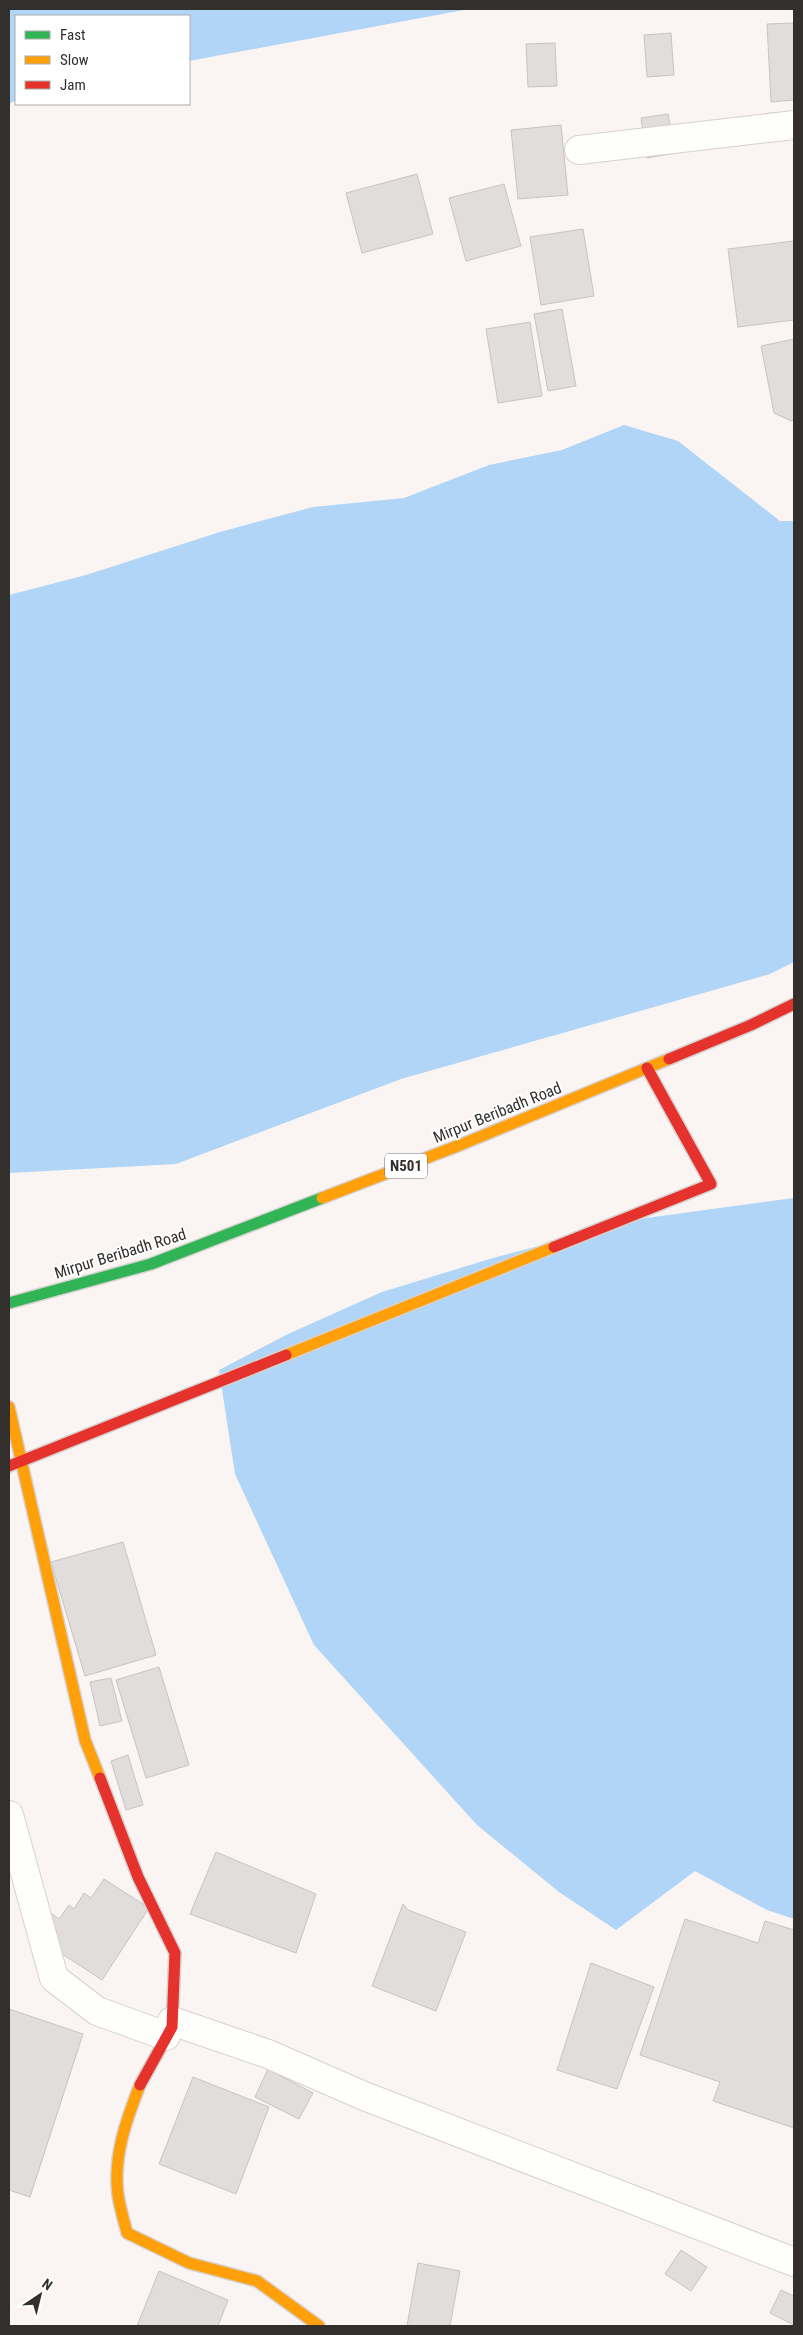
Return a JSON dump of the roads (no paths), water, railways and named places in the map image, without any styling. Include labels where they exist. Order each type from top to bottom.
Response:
[{"type":"main road","name":"Mirpur Beribadh Road","points":[[9,1303],[151,1264],[460,1145],[751,1025],[794,1004]]},
{"type":"main road","points":[[9,1466],[711,1184],[647,1068]]},
{"type":"main road","points":[[9,1407],[85,1740],[138,1877],[176,1953],[169,2028],[142,2080],[124,2125],[119,2160],[118,2194],[127,2233],[189,2263],[257,2282],[319,2326]]},
{"type":"street","points":[[579,150],[794,125]]},
{"type":"street","points":[[9,1815],[54,1978],[97,2011],[268,2054],[364,2096],[794,2262]]},
{"type":"water","points":[[9,9],[469,9],[190,61],[190,15],[15,15],[15,101],[9,104]]},
{"type":"water","points":[[624,425],[678,441],[780,521],[794,521],[794,962],[770,974],[401,1079],[176,1164],[9,1173],[9,595],[86,575],[220,532],[313,507],[404,498],[489,465],[562,450]]},
{"type":"water","points":[[794,1198],[794,1919],[767,1910],[695,1871],[616,1930],[559,1892],[477,1825],[314,1645],[235,1474],[219,1370],[288,1334],[382,1292],[493,1258],[646,1218]]}]
